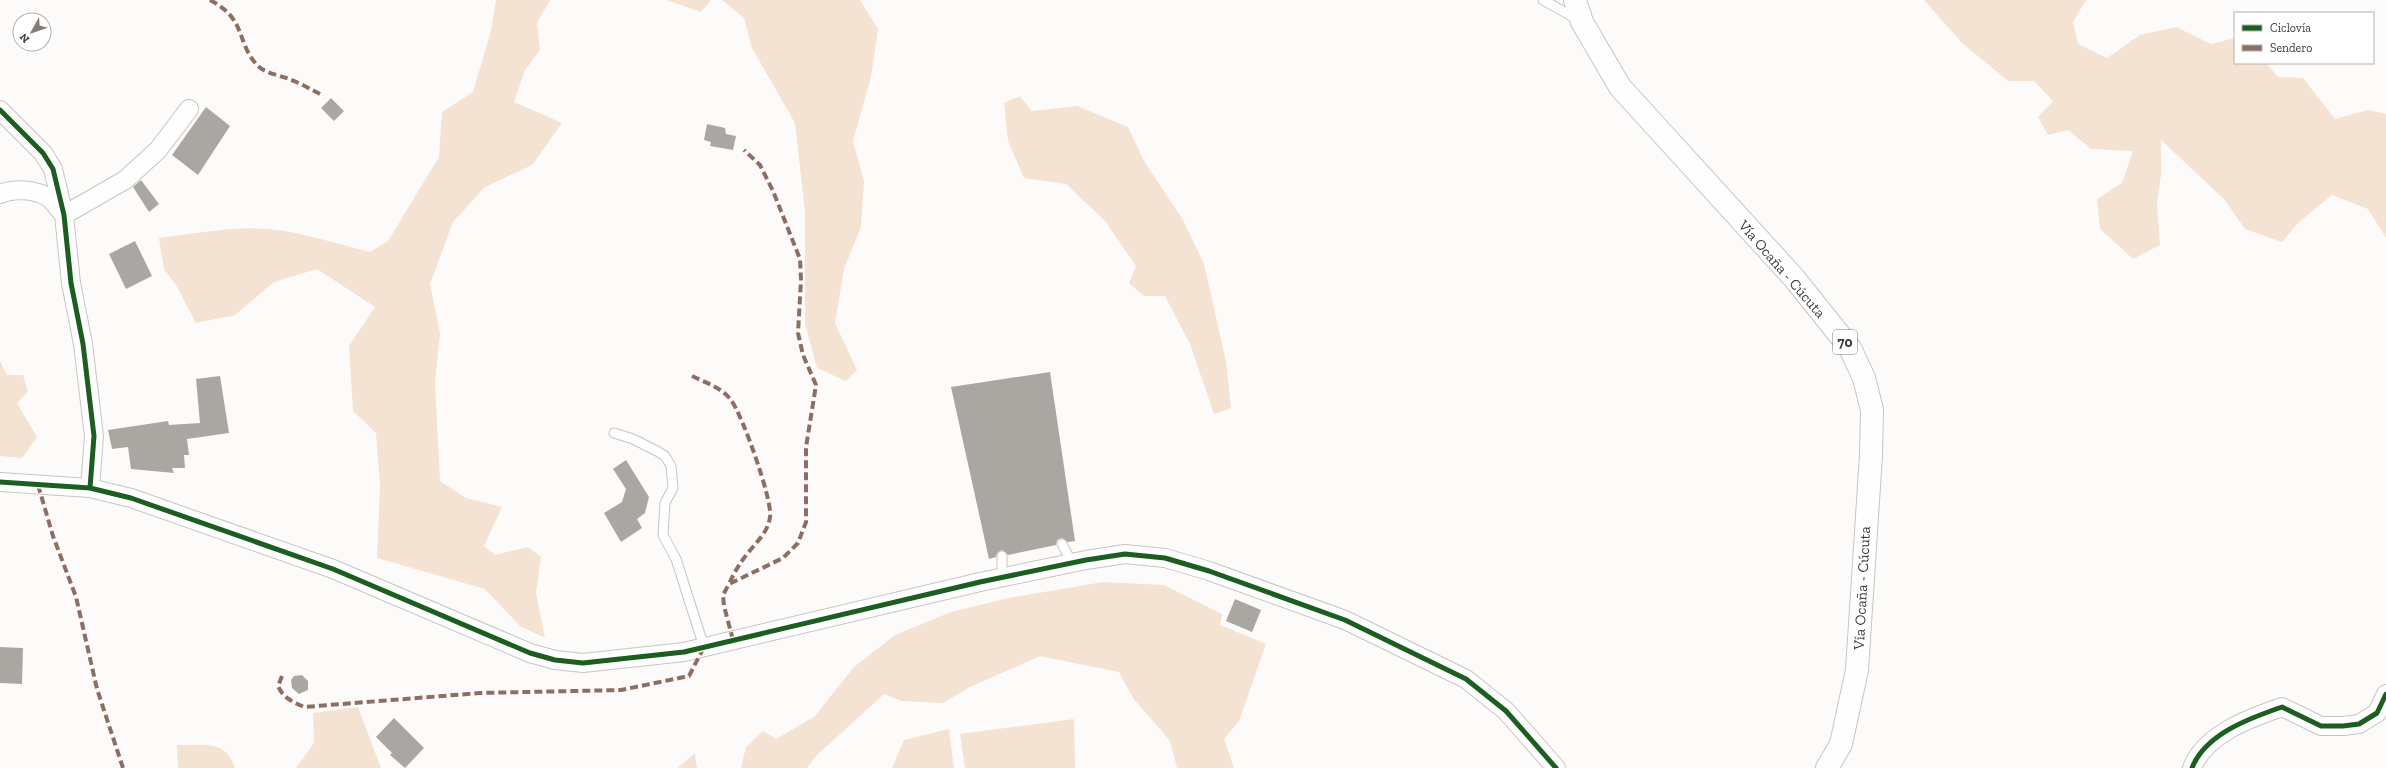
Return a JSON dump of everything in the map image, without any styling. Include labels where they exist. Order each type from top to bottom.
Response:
[{"type":"main road","name":"Vía Ocaña - Cúcuta","points":[[1575,0],[1582,22],[1620,87],[1794,278],[1850,348],[1864,378],[1872,410],[1871,455],[1857,670],[1841,744],[1827,768]]},
{"type":"street","points":[[64,215],[125,180],[158,150],[189,109]]},
{"type":"street","points":[[0,110],[43,153],[53,169],[64,215],[71,283],[83,344],[94,436],[90,488]]},
{"type":"street","points":[[0,194],[8,191],[29,191],[48,198],[64,215]]},
{"type":"street","points":[[0,482],[90,488],[131,498],[333,569],[530,653],[554,660],[583,663],[684,652],[1002,577],[1072,563],[1125,554],[1166,558],[1209,571],[1346,620],[1466,679],[1506,711],[1556,768]]},
{"type":"street","points":[[2192,768],[2197,756],[2217,739],[2248,719],[2282,707],[2321,726],[2359,724],[2377,713],[2386,694]]},
{"type":"lane","points":[[1542,0],[1582,22]]},
{"type":"lane","points":[[614,433],[633,438],[657,451],[665,456],[670,466],[673,488],[665,503],[663,534],[676,559],[704,647]]},
{"type":"lane","points":[[1062,544],[1072,563]]},
{"type":"lane","points":[[1002,556],[1002,577]]},
{"type":"shaded area","points":[[496,0],[550,0],[537,23],[540,50],[525,70],[514,102],[562,123],[532,165],[485,187],[453,222],[430,284],[440,333],[435,382],[440,481],[466,498],[502,507],[484,546],[495,555],[528,547],[541,557],[536,593],[545,638],[520,626],[485,589],[377,558],[380,486],[376,433],[353,411],[349,346],[375,307],[317,269],[274,282],[235,315],[196,323],[176,285],[164,269],[159,238],[228,229],[255,228],[307,235],[370,252],[388,241],[439,157],[442,112],[473,92],[491,31]]},
{"type":"shaded area","points":[[666,0],[711,0],[701,12]]},
{"type":"shaded area","points":[[722,0],[860,0],[878,29],[871,77],[853,141],[864,181],[861,227],[844,269],[835,323],[857,370],[846,381],[817,368],[805,324],[805,212],[795,123],[752,48],[744,18]]},
{"type":"shaded area","points":[[1924,0],[2086,0],[2073,22],[2078,44],[2107,58],[2140,35],[2176,27],[2211,44],[2234,38],[2234,64],[2267,64],[2278,77],[2303,78],[2335,119],[2368,110],[2386,114],[2386,238],[2368,209],[2332,195],[2299,222],[2282,242],[2245,229],[2224,199],[2161,140],[2161,174],[2157,204],[2160,245],[2133,259],[2100,229],[2097,199],[2122,183],[2133,151],[2091,149],[2068,130],[2048,135],[2038,117],[2053,101],[2034,81],[2008,81],[1962,43]]},
{"type":"shaded area","points":[[1020,96],[1032,111],[1077,106],[1128,127],[1144,161],[1183,220],[1204,264],[1226,361],[1231,408],[1214,414],[1190,344],[1165,296],[1144,296],[1129,283],[1136,266],[1105,221],[1066,184],[1024,178],[1008,141],[1004,103]]},
{"type":"shaded area","points":[[0,361],[7,375],[23,375],[28,391],[17,403],[37,437],[22,458],[0,456]]},
{"type":"shaded area","points":[[1103,582],[1164,585],[1222,614],[1220,625],[1266,644],[1239,721],[1224,739],[1234,768],[1177,768],[1170,741],[1133,698],[1119,672],[1040,656],[968,688],[943,703],[901,701],[884,694],[817,755],[807,768],[741,768],[746,747],[763,731],[776,739],[814,717],[854,667],[895,635],[951,612],[1009,598]]},
{"type":"shaded area","points":[[358,707],[381,768],[296,768],[314,743],[313,713]]},
{"type":"shaded area","points":[[1074,719],[1075,768],[965,768],[960,734]]},
{"type":"shaded area","points":[[949,729],[954,768],[892,768],[904,740]]},
{"type":"shaded area","points":[[177,745],[205,745],[219,748],[226,752],[231,758],[235,768],[178,768]]},
{"type":"shaded area","points":[[695,753],[697,768],[677,768]]},
{"type":"building","points":[[331,98],[344,111],[334,121],[321,108]]},
{"type":"building","points":[[206,107],[230,126],[198,175],[172,155]]},
{"type":"building","points":[[707,124],[725,128],[726,134],[736,136],[733,150],[710,146],[711,142],[704,140]]},
{"type":"building","points":[[141,180],[159,204],[149,212],[133,187]]},
{"type":"building","points":[[135,241],[152,276],[126,289],[109,254]]},
{"type":"building","points":[[1050,372],[1075,541],[1068,542],[1062,538],[1057,540],[1056,545],[1008,555],[1002,550],[997,553],[996,557],[989,559],[951,387]]},
{"type":"building","points":[[220,376],[229,433],[187,439],[189,455],[184,455],[185,468],[172,468],[174,473],[131,469],[128,447],[112,449],[108,430],[168,421],[169,425],[200,423],[196,379]]},
{"type":"building","points":[[626,460],[649,497],[645,513],[637,519],[642,528],[621,542],[604,513],[622,502],[626,489],[613,469]]},
{"type":"building","points":[[1235,599],[1261,610],[1252,632],[1226,621]]},
{"type":"building","points":[[0,647],[23,648],[22,684],[0,683]]},
{"type":"building","points":[[302,675],[308,681],[308,690],[299,694],[292,688],[291,680],[294,676]]},
{"type":"building","points":[[394,718],[424,748],[405,768],[390,755],[392,753],[376,737]]},
{"type":"marked path","points":[[210,0],[230,15],[236,23],[246,48],[258,66],[265,71],[301,84],[320,94]]},
{"type":"marked path","points":[[733,640],[724,606],[723,595],[729,584],[783,558],[798,543],[806,522],[806,447],[816,385],[803,355],[798,333],[801,280],[800,259],[773,191],[760,165],[744,150]]},
{"type":"marked path","points":[[692,376],[723,392],[736,408],[756,458],[770,508],[769,523],[766,529],[742,561],[729,584]]},
{"type":"marked path","points":[[38,485],[53,536],[76,597],[97,689],[123,768]]},
{"type":"marked path","points":[[282,676],[278,686],[280,690],[289,699],[304,707],[480,693],[621,690],[689,676],[704,647]]},
{"type":"cycle path","points":[[0,110],[43,153],[53,169],[64,215],[71,283],[83,344],[94,436],[90,488]]},
{"type":"cycle path","points":[[0,482],[90,488],[131,498],[333,569],[530,653],[555,660],[583,663],[684,652],[980,582],[1086,560],[1125,554],[1165,558],[1209,571],[1345,620],[1466,679],[1506,711],[1556,768]]},
{"type":"cycle path","points":[[2192,768],[2198,756],[2218,737],[2256,716],[2282,707],[2321,726],[2359,724],[2377,713],[2386,694]]}]
